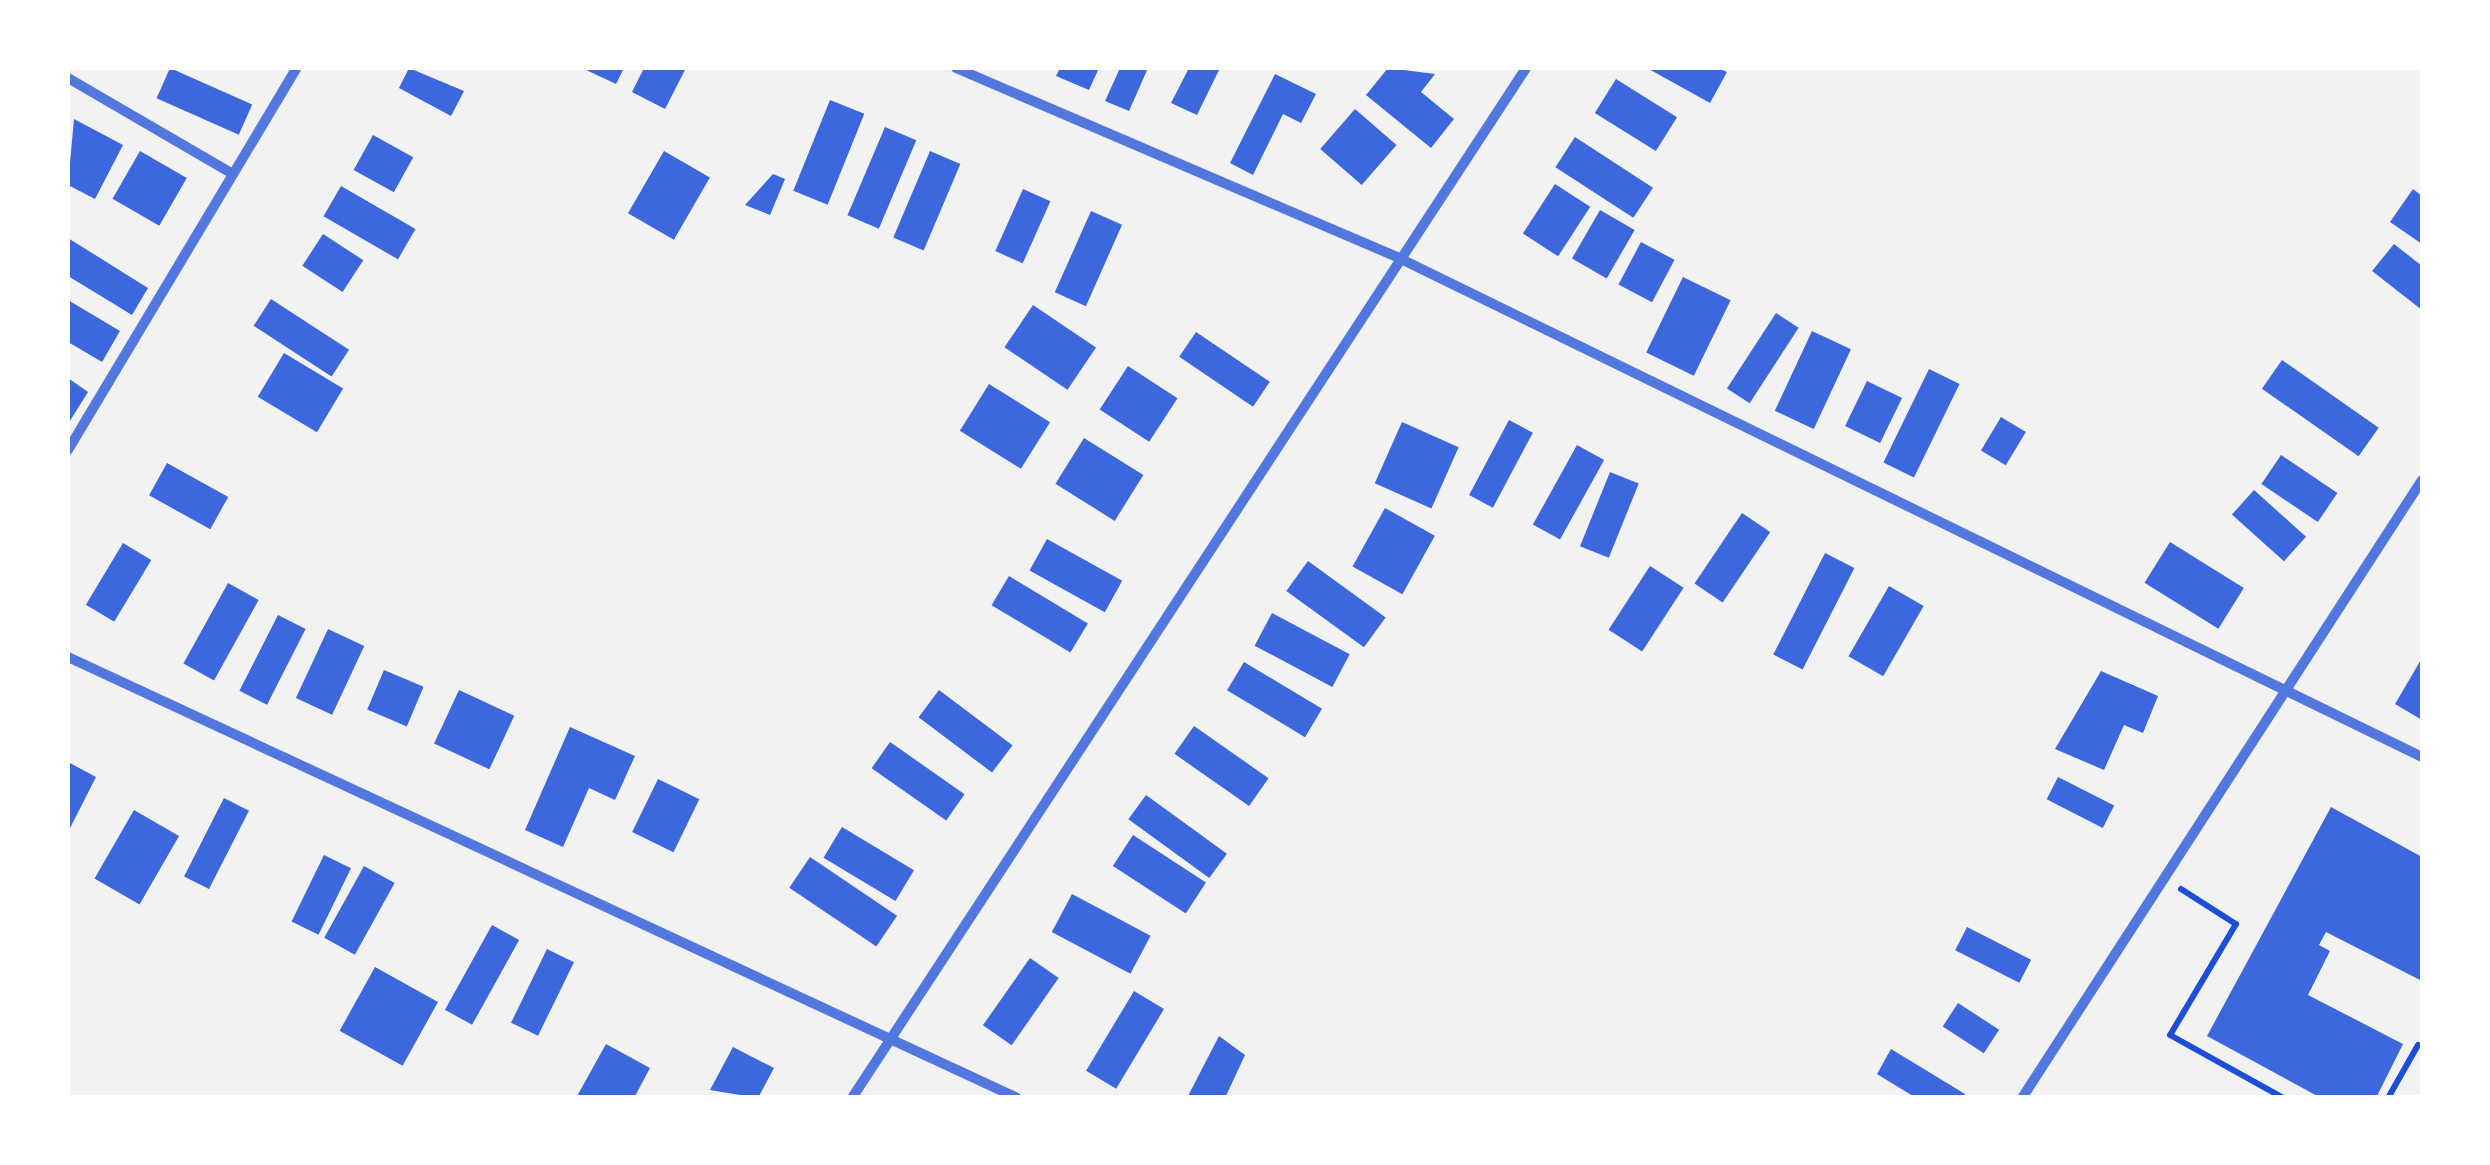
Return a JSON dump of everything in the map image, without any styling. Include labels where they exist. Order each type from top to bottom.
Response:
[{"type":"street","points":[[68,450],[297,68]]},
{"type":"street","points":[[956,68],[1401,259],[2291,687],[2422,757]]},
{"type":"street","points":[[852,1098],[1526,68]]},
{"type":"street","points":[[68,78],[233,174]]},
{"type":"street","points":[[2022,1098],[2422,480]]},
{"type":"street","points":[[68,657],[1017,1098]]},
{"type":"path","points":[[2165,880],[2236,924],[2170,1035],[2283,1098]]},
{"type":"path","points":[[2388,1098],[2418,1045]]},
{"type":"building","points":[[170,68],[252,105],[239,135],[157,98]]},
{"type":"building","points":[[409,68],[464,91],[451,116],[399,88]]},
{"type":"building","points":[[582,68],[624,68],[616,84]]},
{"type":"building","points":[[644,68],[686,68],[665,109],[632,92]]},
{"type":"building","points":[[1060,68],[1099,68],[1089,90],[1056,76]]},
{"type":"building","points":[[1120,68],[1148,68],[1129,111],[1105,101]]},
{"type":"building","points":[[1189,68],[1220,68],[1197,115],[1171,103]]},
{"type":"building","points":[[1388,68],[1435,74],[1421,92],[1454,119],[1431,148],[1366,95]]},
{"type":"building","points":[[1647,68],[1718,68],[1727,72],[1710,103]]},
{"type":"building","points":[[1275,74],[1316,94],[1301,123],[1283,114],[1253,175],[1230,163]]},
{"type":"building","points":[[1616,79],[1677,117],[1656,151],[1595,113]]},
{"type":"building","points":[[830,100],[864,114],[828,205],[793,191]]},
{"type":"building","points":[[1355,109],[1397,145],[1362,185],[1320,149]]},
{"type":"building","points":[[74,119],[123,145],[95,199],[68,185]]},
{"type":"building","points":[[885,127],[916,140],[879,229],[847,215]]},
{"type":"building","points":[[373,135],[413,157],[394,192],[354,170]]},
{"type":"building","points":[[1575,137],[1653,188],[1633,218],[1555,167]]},
{"type":"building","points":[[140,151],[187,178],[159,226],[112,199]]},
{"type":"building","points":[[664,151],[710,178],[674,240],[628,213]]},
{"type":"building","points":[[930,151],[960,164],[924,250],[893,238]]},
{"type":"building","points":[[773,174],[785,179],[770,215],[745,205]]},
{"type":"building","points":[[1555,184],[1590,207],[1558,256],[1523,233]]},
{"type":"building","points":[[341,186],[415,229],[398,259],[324,216]]},
{"type":"building","points":[[1023,189],[1050,201],[1023,263],[995,251]]},
{"type":"building","points":[[2413,189],[2422,196],[2422,244],[2390,222]]},
{"type":"building","points":[[1600,210],[1635,230],[1607,278],[1572,258]]},
{"type":"building","points":[[1091,211],[1122,225],[1086,306],[1055,292]]},
{"type":"building","points":[[323,234],[363,260],[343,292],[302,266]]},
{"type":"building","points":[[68,238],[148,288],[132,315],[68,276]]},
{"type":"building","points":[[1641,242],[1675,260],[1652,302],[1618,284]]},
{"type":"building","points":[[2394,244],[2422,266],[2422,310],[2372,271]]},
{"type":"building","points":[[1683,277],[1731,300],[1694,376],[1646,352]]},
{"type":"building","points":[[271,299],[349,350],[332,376],[254,326]]},
{"type":"building","points":[[68,300],[120,331],[102,362],[68,342]]},
{"type":"building","points":[[1033,305],[1096,347],[1067,390],[1004,347]]},
{"type":"building","points":[[1776,313],[1799,328],[1750,403],[1727,388]]},
{"type":"building","points":[[1812,331],[1851,349],[1814,429],[1775,411]]},
{"type":"building","points":[[1196,332],[1270,382],[1253,407],[1179,357]]},
{"type":"building","points":[[284,353],[343,389],[317,432],[258,397]]},
{"type":"building","points":[[2282,360],[2379,428],[2359,456],[2262,389]]},
{"type":"building","points":[[1128,366],[1177,398],[1149,442],[1100,410]]},
{"type":"building","points":[[1929,369],[1960,384],[1914,477],[1883,462]]},
{"type":"building","points":[[68,378],[88,392],[68,424]]},
{"type":"building","points":[[1867,381],[1902,398],[1880,443],[1845,426]]},
{"type":"building","points":[[989,384],[1050,422],[1021,469],[960,431]]},
{"type":"building","points":[[2001,417],[2026,432],[2006,465],[1981,450]]},
{"type":"building","points":[[1509,420],[1533,433],[1493,508],[1469,495]]},
{"type":"building","points":[[1402,422],[1459,447],[1431,508],[1375,483]]},
{"type":"building","points":[[1084,438],[1143,475],[1115,521],[1055,484]]},
{"type":"building","points":[[1577,445],[1604,460],[1560,540],[1533,525]]},
{"type":"building","points":[[2281,455],[2337,493],[2318,522],[2261,484]]},
{"type":"building","points":[[167,463],[228,497],[210,529],[149,495]]},
{"type":"building","points":[[1610,472],[1639,484],[1609,558],[1580,546]]},
{"type":"building","points":[[2254,490],[2306,537],[2284,561],[2232,515]]},
{"type":"building","points":[[1385,508],[1435,536],[1402,594],[1353,567]]},
{"type":"building","points":[[1742,513],[1770,532],[1723,602],[1694,583]]},
{"type":"building","points":[[1047,539],[1122,581],[1105,612],[1030,570]]},
{"type":"building","points":[[2170,542],[2244,588],[2218,629],[2145,583]]},
{"type":"building","points":[[123,543],[151,560],[114,622],[86,605]]},
{"type":"building","points":[[1825,553],[1854,568],[1803,670],[1773,655]]},
{"type":"building","points":[[1308,561],[1386,617],[1364,647],[1286,591]]},
{"type":"building","points":[[1650,566],[1684,588],[1642,652],[1609,630]]},
{"type":"building","points":[[1009,576],[1088,623],[1070,653],[991,605]]},
{"type":"building","points":[[228,583],[259,600],[214,680],[183,663]]},
{"type":"building","points":[[1889,586],[1924,606],[1883,676],[1848,656]]},
{"type":"building","points":[[1272,613],[1350,654],[1332,687],[1255,646]]},
{"type":"building","points":[[278,615],[306,629],[267,705],[239,691]]},
{"type":"building","points":[[328,629],[364,646],[332,715],[296,698]]},
{"type":"building","points":[[2422,658],[2422,720],[2395,704]]},
{"type":"building","points":[[1244,662],[1322,709],[1305,737],[1227,690]]},
{"type":"building","points":[[384,670],[424,687],[407,726],[367,710]]},
{"type":"building","points":[[2101,671],[2158,696],[2143,733],[2124,725],[2104,770],[2055,749]]},
{"type":"building","points":[[459,690],[514,716],[489,769],[434,743]]},
{"type":"building","points":[[939,690],[1012,745],[992,773],[919,717]]},
{"type":"building","points":[[1194,726],[1269,778],[1249,806],[1174,754]]},
{"type":"building","points":[[570,727],[635,756],[615,800],[589,788],[563,847],[525,830]]},
{"type":"building","points":[[890,742],[965,794],[946,820],[872,768]]},
{"type":"building","points":[[68,762],[96,777],[68,832]]},
{"type":"building","points":[[2058,777],[2114,806],[2103,828],[2047,799]]},
{"type":"building","points":[[658,779],[699,799],[673,852],[632,832]]},
{"type":"building","points":[[1146,795],[1227,854],[1209,878],[1128,819]]},
{"type":"building","points":[[224,798],[249,811],[209,889],[184,876]]},
{"type":"building","points":[[2331,807],[2422,857],[2422,981],[2326,932],[2319,945],[2330,951],[2308,995],[2403,1044],[2376,1098],[2321,1098],[2207,1036]]},
{"type":"building","points":[[134,810],[179,836],[140,904],[94,878]]},
{"type":"building","points":[[842,827],[914,870],[895,901],[823,858]]},
{"type":"building","points":[[1133,835],[1206,882],[1186,913],[1113,866]]},
{"type":"building","points":[[324,855],[351,868],[319,935],[292,922]]},
{"type":"building","points":[[810,857],[897,916],[876,946],[789,888]]},
{"type":"building","points":[[364,866],[395,883],[355,955],[324,938]]},
{"type":"building","points":[[1072,894],[1151,936],[1130,974],[1052,932]]},
{"type":"building","points":[[492,925],[519,940],[472,1025],[445,1010]]},
{"type":"building","points":[[1967,927],[2031,960],[2019,983],[1955,950]]},
{"type":"building","points":[[547,949],[574,962],[538,1036],[511,1023]]},
{"type":"building","points":[[1030,958],[1059,978],[1012,1045],[983,1025]]},
{"type":"building","points":[[375,967],[438,1002],[403,1066],[340,1031]]},
{"type":"building","points":[[1134,991],[1164,1009],[1116,1089],[1086,1071]]},
{"type":"building","points":[[1958,1003],[1999,1030],[1984,1053],[1943,1026]]},
{"type":"building","points":[[1219,1036],[1245,1055],[1225,1098],[1187,1098]]},
{"type":"building","points":[[606,1044],[650,1068],[634,1098],[576,1098]]},
{"type":"building","points":[[733,1047],[774,1068],[758,1098],[710,1090]]},
{"type":"building","points":[[1891,1049],[1965,1094],[1963,1098],[1916,1098],[1877,1074]]}]
